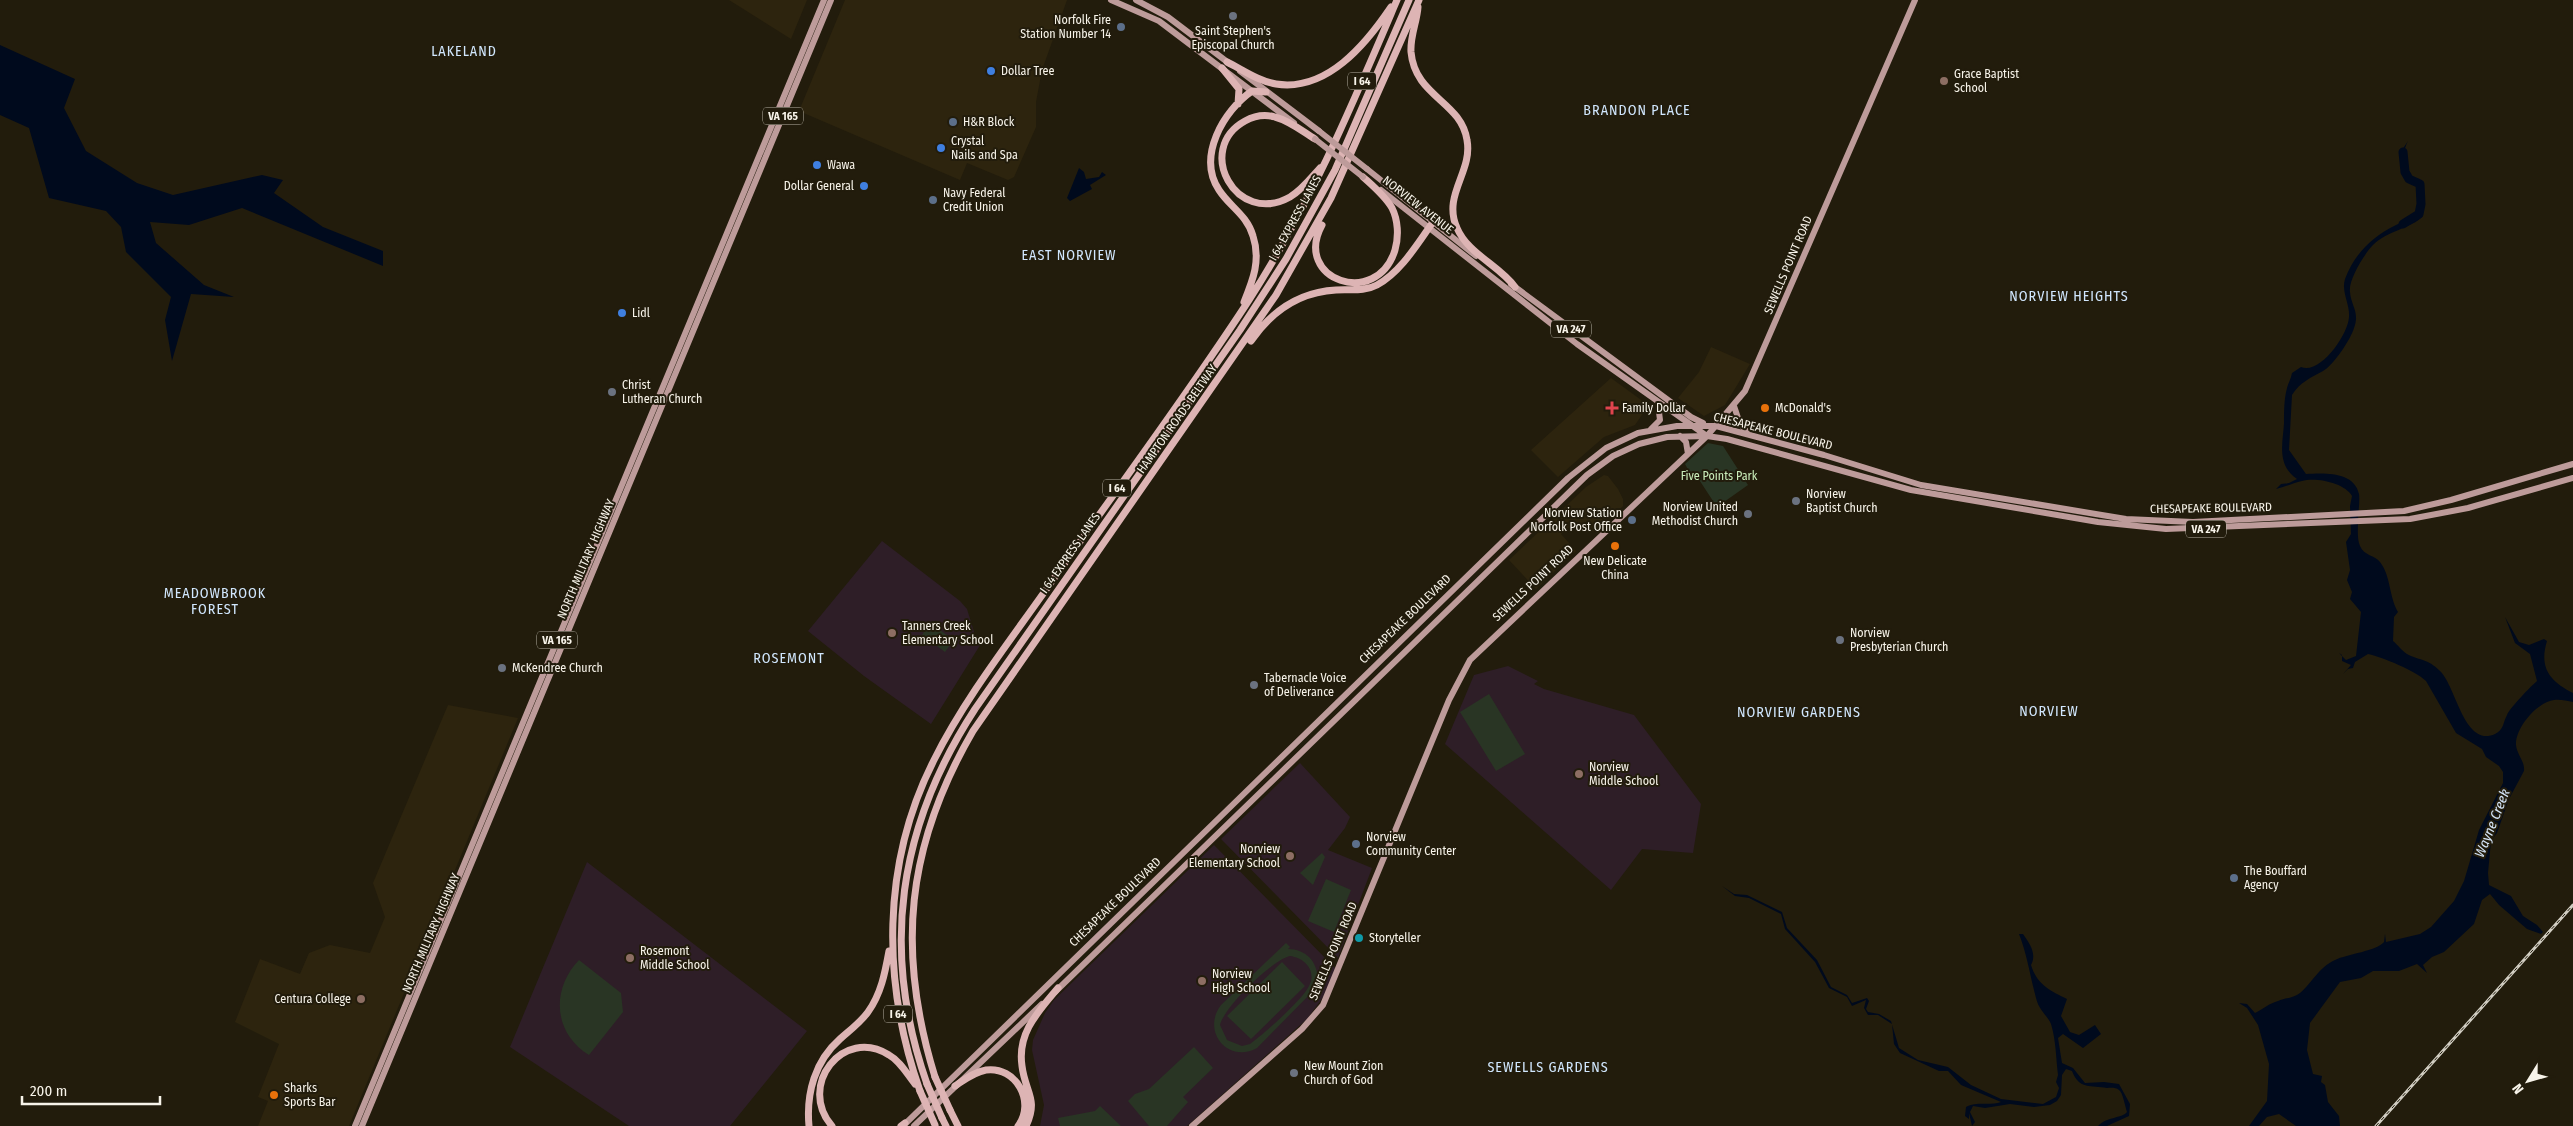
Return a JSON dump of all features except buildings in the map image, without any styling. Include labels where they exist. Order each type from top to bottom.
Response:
[{"type":"highway","points":[[1227,62],[1270,83],[1293,85],[1309,81],[1330,71],[1353,55],[1375,30],[1396,0]]},
{"type":"highway","name":"HAMPTON ROADS BELTWAY","points":[[936,1125],[920,1091],[910,1063],[898,1013],[893,977],[892,934],[894,899],[904,840],[919,794],[944,740],[1008,645],[1238,316],[1287,237],[1326,162],[1396,0]]},
{"type":"highway","name":"I 64 EXPRESS LANES","points":[[946,1126],[927,1084],[914,1040],[903,986],[901,934],[902,907],[911,850],[934,782],[949,751],[975,709],[1240,330],[1286,259],[1334,170],[1409,0]]},
{"type":"highway","points":[[1419,0],[1411,46],[1413,62],[1420,79],[1430,93],[1459,119],[1468,140],[1468,159],[1453,196],[1453,215],[1456,226],[1470,247],[1506,276],[1515,287]]},
{"type":"highway","name":"HAMPTON ROADS BELTWAY","points":[[958,1126],[935,1077],[917,1007],[911,928],[916,876],[939,796],[956,760],[982,717],[1276,295],[1330,200],[1419,0]]},
{"type":"highway","points":[[1222,68],[1239,89],[1238,105]]},
{"type":"highway","points":[[1238,316],[1256,269],[1256,248],[1247,221],[1216,185],[1210,160],[1215,137],[1238,105],[1252,91],[1266,92]]},
{"type":"highway","points":[[1315,139],[1292,124],[1275,117],[1263,116],[1248,120],[1232,133],[1225,145],[1222,159],[1227,179],[1234,190],[1246,199],[1259,203],[1273,203],[1298,191],[1326,162]]},
{"type":"highway","points":[[1330,200],[1317,236],[1316,249],[1320,263],[1329,275],[1344,282],[1359,283],[1372,279],[1384,270],[1393,257],[1398,229],[1390,205],[1363,177]]},
{"type":"highway","points":[[1206,396],[1265,323],[1279,310],[1296,300],[1318,293],[1364,289],[1376,285],[1396,269],[1431,225]]},
{"type":"highway","points":[[809,1126],[809,1100],[816,1074],[830,1049],[860,1022],[875,1002],[884,977],[892,934]]},
{"type":"highway","points":[[1026,1126],[1032,1105],[1022,1067],[1022,1042],[1032,1020],[1058,988]]},
{"type":"highway","points":[[832,1126],[821,1107],[820,1085],[825,1072],[833,1061],[849,1051],[871,1048],[886,1053],[898,1062],[920,1091]]},
{"type":"highway","points":[[954,1086],[985,1070],[996,1070],[1008,1075],[1017,1083],[1025,1100],[1024,1113],[1018,1126]]},
{"type":"highway","points":[[954,1118],[962,1126]]},
{"type":"main road","name":"NORTH MILITARY HIGHWAY","points":[[362,1126],[460,882],[824,0]]},
{"type":"main road","name":"NORTH MILITARY HIGHWAY","points":[[460,882],[831,0]]},
{"type":"main road","name":"NORVIEW AVENUE","points":[[1111,0],[1158,20],[1363,177],[1431,225],[1691,418],[1716,426]]},
{"type":"main road","name":"NORVIEW AVENUE","points":[[1136,0],[1168,17],[1319,131],[1367,168],[1431,225],[1559,330],[1688,425],[1707,436]]},
{"type":"main road","name":"SEWELLS POINT ROAD","points":[[1192,1126],[1302,1030],[1323,1005],[1449,700],[1470,660],[1707,436],[1734,406],[1751,381],[1915,0]]},
{"type":"main road","points":[[1651,430],[1660,420],[1661,410],[1658,402]]},
{"type":"main road","points":[[1734,406],[1739,422],[1748,434]]},
{"type":"main road","name":"CHESAPEAKE BOULEVARD","points":[[903,1125],[1579,467],[1615,443],[1651,430],[1688,425],[1716,426],[1921,485],[2126,519],[2166,522],[2404,511],[2451,500],[2573,464]]},
{"type":"main road","points":[[1680,436],[1686,443],[1688,454]]},
{"type":"main road","name":"CHESAPEAKE BOULEVARD","points":[[914,1126],[1587,475],[1627,449],[1652,440],[1680,436],[1707,436],[1727,439],[1911,490],[2098,522],[2158,529],[2410,519],[2468,508],[2573,478]]},
{"type":"main road","points":[[1579,467],[1587,475]]},
{"type":"main road","name":"NORTH MILITARY HIGHWAY","points":[[355,1126],[441,929]]},
{"type":"shaded area","points":[[729,0],[807,0],[791,39]]},
{"type":"shaded area","points":[[845,0],[1067,0],[1042,70],[1036,102],[1036,127],[1014,177],[1008,180],[967,163],[960,180],[799,111]]},
{"type":"shaded area","points":[[1711,347],[1750,364],[1725,405],[1704,416],[1678,398],[1699,372]]},
{"type":"shaded area","points":[[1611,378],[1644,402],[1646,409],[1635,425],[1604,437],[1558,477],[1531,450]]},
{"type":"shaded area","points":[[1604,475],[1608,476],[1618,489],[1623,499],[1623,506],[1601,528],[1592,532],[1580,531],[1574,523],[1561,534],[1576,551],[1536,589],[1509,560],[1586,487]]},
{"type":"shaded area","name":"Tanners Creek Elementary School","points":[[882,541],[960,601],[967,609],[975,635],[982,642],[931,724],[864,676],[808,631]]},
{"type":"shaded area","name":"Norview Middle School","points":[[1508,666],[1538,681],[1534,684],[1544,689],[1634,715],[1701,804],[1693,853],[1642,849],[1611,890],[1445,744],[1474,675]]},
{"type":"shaded area","points":[[448,705],[518,718],[349,1126],[258,1126],[268,1101],[258,1097],[279,1044],[235,1022],[260,959],[300,974],[309,953],[330,945],[370,953],[385,917],[373,883]]},
{"type":"shaded area","name":"Norview Elementary School","points":[[1300,763],[1350,817],[1345,828],[1328,850],[1372,868],[1338,958],[1221,839]]},
{"type":"shaded area","name":"Norview High School","points":[[1214,845],[1336,969],[1324,996],[1307,1019],[1187,1126],[1040,1126],[1044,1105],[1032,1050],[1033,1040],[1045,1013],[1054,1000]]},
{"type":"shaded area","name":"Rosemont Middle School","points":[[587,862],[807,1031],[730,1126],[629,1126],[510,1047]]},
{"type":"green space","name":"Five Points Park","points":[[1708,443],[1723,446],[1748,485],[1714,509],[1710,504],[1713,501],[1696,475],[1692,477],[1685,464]]},
{"type":"green space","points":[[930,623],[954,640],[945,652],[922,635]]},
{"type":"green space","points":[[1489,694],[1525,754],[1496,771],[1460,712]]},
{"type":"green space","points":[[1322,853],[1325,857],[1313,885],[1300,873]]},
{"type":"green space","points":[[1326,879],[1351,890],[1334,932],[1308,921]]},
{"type":"green space","points":[[1286,943],[1290,947],[1288,949],[1302,952],[1308,956],[1315,966],[1317,973],[1316,988],[1257,1048],[1246,1052],[1236,1052],[1221,1042],[1216,1034],[1214,1025],[1221,1005]],"holes":[[[1290,956],[1305,962],[1312,975],[1305,992],[1282,1016],[1250,1044],[1242,1046],[1227,1040],[1220,1025],[1223,1017],[1239,996],[1261,975],[1282,959]]]},
{"type":"green space","points":[[579,960],[621,993],[623,1012],[589,1055],[577,1046],[568,1035],[560,1010],[560,997],[564,984]]},
{"type":"green space","points":[[1282,962],[1305,986],[1251,1039],[1227,1016]]},
{"type":"green space","points":[[1194,1047],[1213,1068],[1183,1097],[1188,1102],[1167,1126],[1149,1126],[1128,1101],[1135,1094],[1149,1089]]},
{"type":"green space","points":[[1100,1106],[1121,1126],[1060,1126],[1058,1118],[1095,1111]]},
{"type":"water","points":[[0,45],[75,79],[64,108],[86,151],[137,183],[173,195],[262,175],[283,180],[274,193],[323,227],[383,251],[383,266],[242,208],[189,225],[150,222],[156,243],[204,285],[234,297],[191,294],[172,361],[165,320],[171,297],[126,252],[121,227],[106,211],[49,198],[29,128],[0,115]]},
{"type":"water","points":[[2408,141],[2404,154],[2406,168],[2409,176],[2416,178],[2408,178],[2404,171],[2402,150]]},
{"type":"water","points":[[1079,168],[1084,172],[1086,179],[1099,177],[1102,172],[1106,175],[1090,185],[1092,189],[1070,201],[1067,198]]},
{"type":"water","name":"Wayne Creek","points":[[2416,178],[2420,182],[2423,208],[2422,217],[2418,221],[2378,240],[2358,267],[2350,287],[2356,318],[2352,333],[2332,364],[2302,383],[2292,395],[2289,450],[2306,474],[2337,475],[2345,477],[2356,486],[2359,494],[2359,543],[2364,552],[2378,560],[2384,568],[2398,612],[2394,617],[2393,641],[2407,654],[2427,662],[2440,671],[2446,679],[2468,724],[2476,732],[2484,736],[2498,732],[2512,708],[2537,681],[2530,654],[2515,643],[2505,617],[2519,642],[2529,645],[2544,639],[2547,641],[2544,658],[2545,666],[2552,678],[2573,693],[2573,702],[2554,700],[2541,705],[2528,717],[2519,731],[2516,745],[2524,771],[2509,799],[2497,833],[2491,841],[2488,873],[2489,885],[2511,896],[2523,916],[2537,925],[2543,932],[2541,934],[2527,929],[2499,905],[2490,894],[2482,900],[2474,924],[2444,952],[2432,957],[2423,965],[2427,973],[2417,964],[2399,971],[2373,971],[2361,978],[2340,982],[2310,1023],[2307,1050],[2313,1074],[2322,1076],[2321,1082],[2325,1085],[2328,1102],[2339,1116],[2340,1126],[2296,1126],[2279,1114],[2267,1117],[2259,1126],[2249,1126],[2267,1101],[2269,1064],[2258,1025],[2247,1008],[2239,1003],[2247,1004],[2255,1013],[2272,1003],[2298,995],[2329,963],[2375,948],[2384,942],[2385,934],[2386,942],[2420,934],[2431,927],[2454,901],[2464,881],[2479,830],[2503,783],[2503,772],[2499,766],[2486,757],[2482,749],[2456,733],[2426,681],[2421,677],[2382,658],[2368,654],[2355,662],[2353,668],[2348,669],[2343,674],[2351,665],[2342,661],[2342,656],[2346,660],[2356,656],[2361,612],[2350,599],[2352,592],[2347,580],[2350,570],[2346,542],[2351,534],[2350,506],[2352,496],[2337,484],[2315,480],[2302,481],[2276,489],[2281,484],[2297,479],[2290,473],[2283,460],[2285,397],[2292,373],[2301,367],[2308,368],[2316,365],[2324,359],[2332,352],[2344,334],[2349,317],[2344,284],[2349,270],[2359,254],[2379,235],[2413,217],[2422,209],[2419,182]]},
{"type":"water","points":[[1722,886],[1734,894],[1747,895],[1782,912],[1787,928],[1817,960],[1831,987],[1847,995],[1852,1003],[1867,998],[1869,1001],[1866,1009],[1868,1012],[1879,1014],[1891,1021],[1892,1024],[1878,1015],[1868,1015],[1864,1008],[1866,1000],[1852,1006],[1847,997],[1829,988],[1815,962],[1785,929],[1781,914],[1749,898],[1735,896]]},
{"type":"water","points":[[2019,934],[2023,934],[2032,949],[2033,961],[2031,965],[2037,978],[2050,990],[2067,999],[2061,1016],[2070,1032],[2079,1035],[2095,1025],[2101,1034],[2083,1048],[2063,1034],[2058,1038],[2062,1063],[2073,1068],[2085,1083],[2104,1082],[2119,1084],[2130,1104],[2129,1116],[2107,1126],[2098,1126],[2127,1112],[2123,1097],[2118,1089],[2086,1086],[2078,1081],[2072,1071],[2066,1069],[2062,1075],[2061,1095],[2057,1101],[2050,1105],[2034,1107],[2010,1104],[1985,1108],[1973,1106],[1970,1112],[1975,1122],[1972,1126],[1969,1113],[1969,1119],[1965,1116],[1966,1107],[1974,1104],[2001,1102],[1961,1085],[1948,1071],[1939,1071],[1900,1053],[1894,1044],[1892,1025],[1899,1048],[1918,1060],[1948,1067],[1971,1085],[2001,1099],[2043,1104],[2056,1097],[2059,1088],[2056,1082],[2058,1075],[2053,1030],[2050,1021],[2037,1003]]},
{"type":"waterway","points":[[2403,152],[2405,172],[2409,179],[2420,184],[2421,204],[2419,214],[2403,224]]},
{"type":"railway","points":[[2376,1126],[2573,905]]},
{"type":"place","name":"Saint Stephen's Episcopal Church","points":[[1233,16]]},
{"type":"place","name":"Norfolk Fire Station Number 14","points":[[1121,27]]},
{"type":"place","name":"Dollar Tree","points":[[991,71]]},
{"type":"place","name":"Grace Baptist School","points":[[1944,81]]},
{"type":"place","name":"H&R Block","points":[[953,122]]},
{"type":"place","name":"Crystal Nails and Spa","points":[[941,148]]},
{"type":"place","name":"Wawa","points":[[817,165]]},
{"type":"place","name":"Dollar General","points":[[864,186]]},
{"type":"place","name":"Navy Federal Credit Union","points":[[933,200]]},
{"type":"place","name":"Lidl","points":[[622,313]]},
{"type":"place","name":"Christ Lutheran Church","points":[[612,392]]},
{"type":"place","name":"Family Dollar","points":[[1612,408]]},
{"type":"place","name":"McDonald's","points":[[1765,408]]},
{"type":"place","name":"Norview Baptist Church","points":[[1796,501]]},
{"type":"place","name":"Norview United Methodist Church","points":[[1748,514]]},
{"type":"place","name":"Norview Station Norfolk Post Office","points":[[1632,520]]},
{"type":"place","name":"New Delicate China","points":[[1615,546]]},
{"type":"place","name":"Tanners Creek Elementary School","points":[[892,633]]},
{"type":"place","name":"Norview Presbyterian Church","points":[[1840,640]]},
{"type":"place","name":"McKendree Church","points":[[502,668]]},
{"type":"place","name":"Tabernacle Voice of Deliverance","points":[[1254,685]]},
{"type":"place","name":"Norview Middle School","points":[[1579,774]]},
{"type":"place","name":"Norview Community Center","points":[[1356,844]]},
{"type":"place","name":"Norview Elementary School","points":[[1290,856]]},
{"type":"place","name":"The Bouffard Agency","points":[[2234,878]]},
{"type":"place","name":"Storyteller","points":[[1359,938]]},
{"type":"place","name":"Rosemont Middle School","points":[[630,958]]},
{"type":"place","name":"Norview High School","points":[[1202,981]]},
{"type":"place","name":"Centura College","points":[[361,999]]},
{"type":"place","name":"New Mount Zion Church of God","points":[[1294,1073]]},
{"type":"place","name":"Sharks Sports Bar","points":[[274,1095]]},
{"type":"district","name":"LAKELAND","points":[[464,51]]},
{"type":"district","name":"BRANDON PLACE","points":[[1637,110]]},
{"type":"district","name":"EAST NORVIEW","points":[[1069,255]]},
{"type":"district","name":"NORVIEW HEIGHTS","points":[[2069,296]]},
{"type":"district","name":"MEADOWBROOK FOREST","points":[[215,602]]},
{"type":"district","name":"ROSEMONT","points":[[789,658]]},
{"type":"district","name":"NORVIEW","points":[[2049,711]]},
{"type":"district","name":"NORVIEW GARDENS","points":[[1799,712]]},
{"type":"district","name":"SEWELLS GARDENS","points":[[1548,1067]]}]
